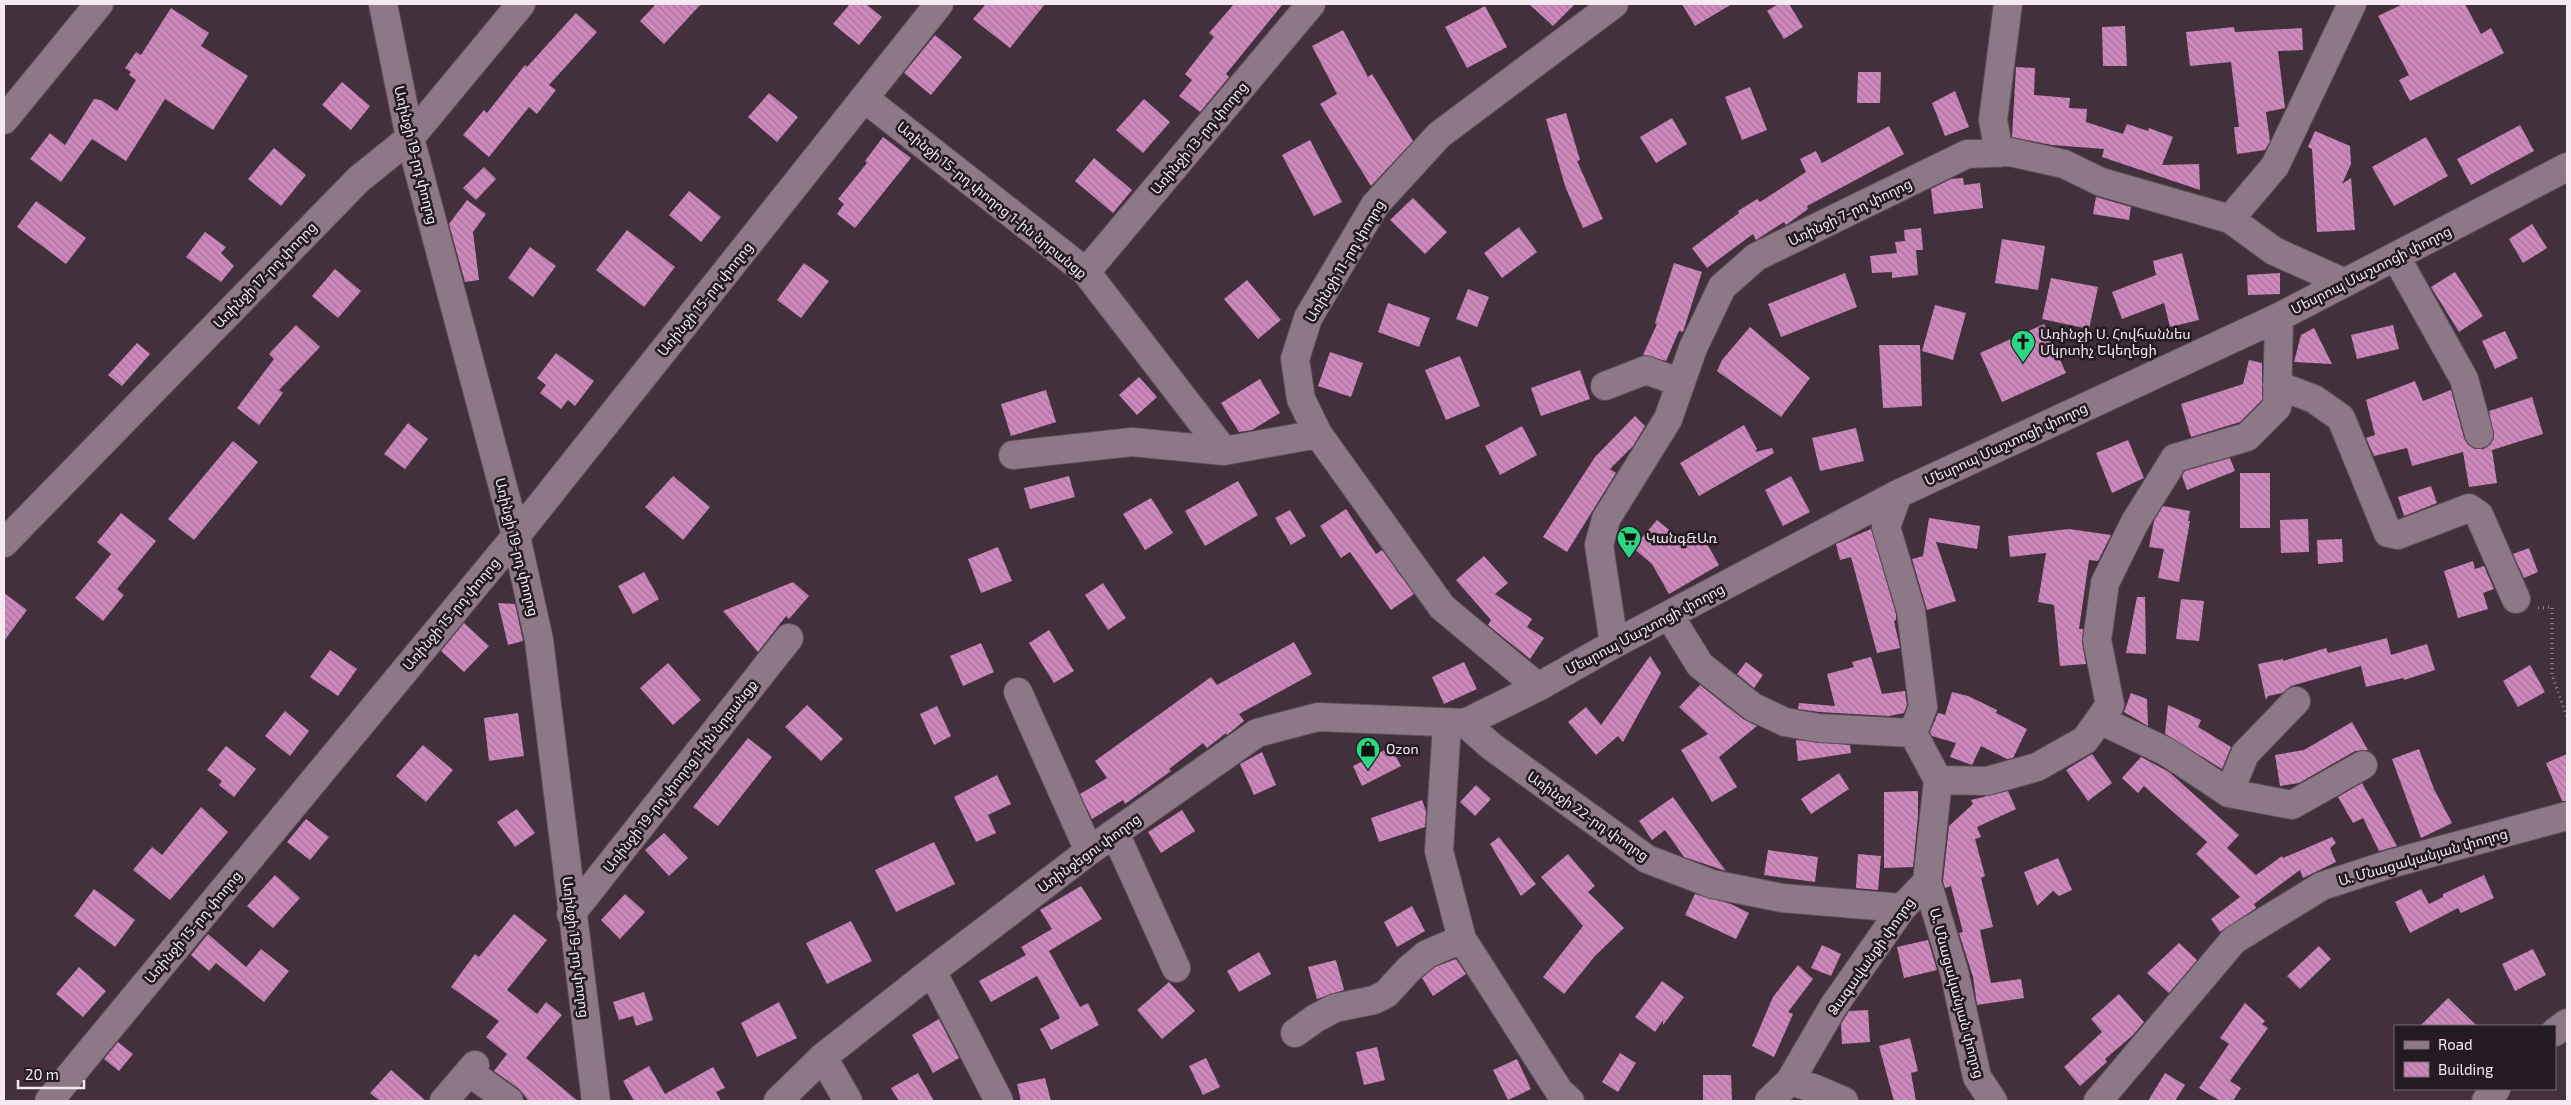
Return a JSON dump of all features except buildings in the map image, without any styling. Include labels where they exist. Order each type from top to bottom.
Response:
[{"type":"street","points":[[4,120],[99,4]]},
{"type":"street","name":"Առինջի 19-րդ փողոց","points":[[383,4],[410,138],[516,536],[539,640],[571,914],[596,1101]]},
{"type":"street","name":"Առինջի 17-րդ փողոց","points":[[4,543],[359,179],[410,138],[521,4]]},
{"type":"street","name":"Առինջի 15-րդ փողոց","points":[[49,1101],[516,536],[939,4]]},
{"type":"street","name":"Առինջի 13-րդ փողոց","points":[[1086,272],[1311,4]]},
{"type":"street","name":"Առինջի 11-րդ փողոց","points":[[1538,687],[1442,607],[1318,434],[1301,399],[1295,359],[1308,318],[1375,205],[1440,135],[1614,4]]},
{"type":"street","points":[[1999,152],[1993,120],[2008,4]]},
{"type":"street","points":[[2230,219],[2275,166],[2352,4]]},
{"type":"street","name":"Առինջի 15-րդ փողոց 1-ին նրբանցք","points":[[864,98],[1086,272],[1224,451]]},
{"type":"street","name":"Առինջի 7-րդ փողոց","points":[[1614,644],[1599,545],[1606,519],[1668,419],[1693,348],[1722,287],[1756,258],[1967,154],[2010,152],[2064,164],[2101,182],[2230,219],[2274,251],[2344,283]]},
{"type":"street","name":"Մեսրոպ Մաշտոցի փողոց","points":[[1456,724],[1538,687],[1614,644],[1898,494],[2279,317],[2567,167]]},
{"type":"street","points":[[2396,257],[2464,380],[2479,434]]},
{"type":"street","points":[[1938,780],[1987,781],[2036,767],[2085,740],[2100,720],[2110,705],[2098,640],[2105,583],[2135,522],[2175,458],[2247,437],[2277,407],[2279,317]]},
{"type":"street","points":[[1605,386],[1646,370],[1681,383]]},
{"type":"street","points":[[2277,385],[2314,399],[2341,418],[2388,533],[2398,535],[2469,508],[2479,515],[2516,599]]},
{"type":"street","points":[[1012,455],[1132,442],[1224,451],[1318,434]]},
{"type":"street","points":[[1898,494],[1886,527],[1911,611],[1923,707],[1913,733],[1938,780],[1927,882]]},
{"type":"street","points":[[1669,615],[1700,665],[1753,707],[1785,722],[1818,728],[1913,733]]},
{"type":"street","name":"Առինջի 19-րդ փողոց 1-ին նրբանցք","points":[[571,914],[789,638]]},
{"type":"street","points":[[1018,692],[1089,851]]},
{"type":"street","points":[[2229,793],[2245,754],[2296,701]]},
{"type":"street","name":"Առինջեցու փողոց","points":[[778,1101],[823,1058],[932,971],[1089,851],[1257,733],[1318,717],[1456,724]]},
{"type":"street","points":[[2100,720],[2167,752],[2229,793],[2292,805],[2363,765]]},
{"type":"street","points":[[1456,724],[1440,851],[1462,939],[1559,1091],[1570,1101]]},
{"type":"street","name":"Առինջի 22-րդ փողոց","points":[[1456,724],[1491,746],[1647,859],[1712,884],[1782,898],[1902,908]]},
{"type":"street","name":"Ա. Մնացականյան փողոց","points":[[2098,1101],[2234,940],[2322,886],[2390,864],[2567,816]]},
{"type":"street","points":[[1115,833],[1176,968]]},
{"type":"street","name":"Ձագավանքի փողոց","points":[[1769,1101],[1790,1081],[1833,1007],[1902,908],[1927,882]]},
{"type":"street","name":"Ա. Մնացականյան փողոց","points":[[1927,882],[1954,971],[1977,1077],[1993,1101]]},
{"type":"street","points":[[1295,1033],[1316,1018],[1335,1008],[1374,1000],[1386,994],[1409,969],[1427,954],[1462,939]]},
{"type":"street","points":[[932,971],[999,1101]]},
{"type":"street","points":[[2556,1031],[2567,1023]]},
{"type":"street","points":[[823,1058],[848,1101]]},
{"type":"street","points":[[444,1101],[472,1069],[508,1101]]},
{"type":"street","points":[[1790,1081],[1816,1089],[1844,1101]]},
{"type":"street","points":[[2486,1101],[2495,1090]]},
{"type":"path","points":[[2516,599],[2532,608],[2552,607],[2552,675],[2567,717]]},
{"type":"place","name":"Առինջի Ս. Հովհաննես Մկրտիչ Եկեղեցի","points":[[2023,363]]},
{"type":"place","name":"Կանգ&Առ","points":[[1629,559]]},
{"type":"place","name":"Ozon","points":[[1368,770]]}]
